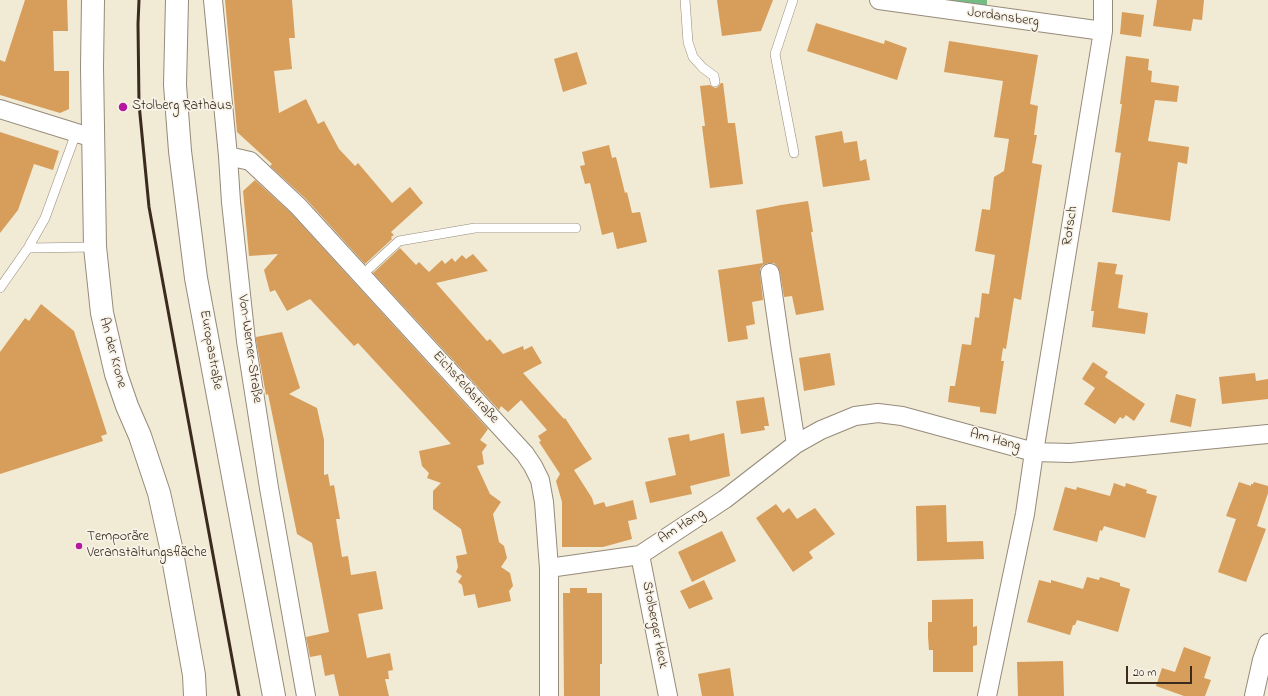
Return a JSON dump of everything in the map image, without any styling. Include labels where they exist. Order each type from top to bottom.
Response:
[{"type":"street","name":"An der Krone","points":[[93,0],[92,66],[85,136],[102,313],[116,374],[127,406],[140,436],[159,493],[170,539],[194,675],[196,696]]},
{"type":"street","name":"Europastraße","points":[[178,0],[175,85],[180,151],[196,278],[274,696]]},
{"type":"street","name":"Von-Werner-Straße","points":[[213,0],[231,202],[246,341],[272,503],[306,696]]},
{"type":"street","name":"Jordansberg","points":[[879,0],[1103,31]]},
{"type":"street","name":"Rotsch","points":[[1034,452],[1103,31],[1103,0]]},
{"type":"street","points":[[0,110],[85,136]]},
{"type":"street","name":"Eichsfeldstraße","points":[[228,156],[250,161],[298,206],[525,454],[533,466],[540,480],[544,502],[549,568],[549,696]]},
{"type":"street","points":[[770,273],[780,349],[796,444]]},
{"type":"street","name":"Am Hang","points":[[549,568],[640,555],[725,499],[796,444],[821,430],[856,416],[878,413],[902,416],[1034,452],[1070,453],[1268,434]]},
{"type":"street","name":"Am Hang","points":[[987,696],[1025,514],[1034,452]]},
{"type":"street","name":"Stolberger Heck","points":[[640,555],[668,696]]},
{"type":"street","points":[[1254,696],[1262,660],[1268,643]]},
{"type":"lane","points":[[685,0],[688,42],[693,57],[703,68],[714,76],[715,82]]},
{"type":"lane","points":[[793,0],[775,54],[794,153]]},
{"type":"lane","points":[[0,288],[28,248],[45,218],[85,136]]},
{"type":"lane","points":[[362,275],[400,241],[475,228],[576,228]]},
{"type":"lane","points":[[28,248],[95,247]]},
{"type":"green space","points":[[936,0],[987,0],[987,8]]},
{"type":"building","points":[[25,0],[67,0],[68,31],[53,31],[54,71],[69,71],[69,109],[60,113],[0,95],[0,60],[5,62]]},
{"type":"building","points":[[225,0],[292,0],[295,38],[289,38],[292,69],[274,71],[279,113],[306,99],[318,124],[324,121],[339,149],[355,166],[358,163],[392,203],[410,187],[423,203],[391,232],[394,235],[391,237],[392,239],[365,264],[306,199],[270,166],[272,164],[237,132]]},
{"type":"building","points":[[717,0],[773,0],[761,31],[722,36]]},
{"type":"building","points":[[1157,0],[1204,0],[1202,20],[1193,19],[1191,31],[1153,26]]},
{"type":"building","points":[[1122,12],[1144,15],[1141,37],[1120,34]]},
{"type":"building","points":[[816,23],[884,44],[885,40],[907,48],[897,80],[807,51]]},
{"type":"building","points":[[949,41],[1038,55],[1030,104],[1038,106],[1034,135],[1037,135],[1032,163],[1042,165],[1021,300],[1014,298],[1006,349],[1003,348],[1001,361],[1004,361],[996,414],[980,412],[980,407],[948,402],[950,386],[955,386],[962,344],[971,345],[975,317],[979,318],[982,293],[989,294],[995,255],[975,251],[982,209],[990,210],[994,177],[1004,171],[1009,139],[994,137],[1003,81],[944,72]]},
{"type":"building","points":[[577,52],[587,84],[563,92],[554,59]]},
{"type":"building","points":[[1126,56],[1149,59],[1148,70],[1152,71],[1151,82],[1179,86],[1177,102],[1155,100],[1148,141],[1189,147],[1187,164],[1178,162],[1170,221],[1112,212],[1121,153],[1115,152],[1122,104],[1120,104]]},
{"type":"building","points":[[723,83],[728,123],[735,123],[743,184],[710,188],[702,126],[705,126],[700,86],[710,85],[716,88]]},
{"type":"building","points":[[842,131],[844,143],[857,141],[860,161],[866,159],[870,180],[823,187],[815,136]]},
{"type":"building","points":[[0,132],[59,151],[53,170],[34,164],[18,210],[0,233]]},
{"type":"building","points":[[609,145],[612,158],[616,157],[625,193],[627,192],[632,213],[640,212],[647,242],[617,249],[613,232],[602,235],[590,183],[585,184],[580,166],[585,165],[582,152]]},
{"type":"building","points":[[255,180],[291,213],[488,429],[480,440],[487,445],[482,452],[484,464],[477,466],[490,494],[501,502],[493,514],[499,542],[504,546],[507,558],[501,567],[510,573],[513,586],[509,591],[511,601],[478,608],[475,594],[464,596],[462,585],[458,582],[462,576],[456,572],[458,567],[456,556],[467,554],[461,529],[433,509],[433,491],[441,483],[427,478],[429,473],[422,466],[419,451],[451,444],[358,343],[354,346],[310,299],[287,311],[275,290],[270,292],[264,270],[278,254],[249,256],[243,191]]},
{"type":"building","points":[[808,201],[813,232],[811,232],[824,310],[796,315],[792,296],[784,297],[778,267],[774,263],[768,263],[763,265],[760,269],[763,300],[752,302],[755,324],[746,326],[748,339],[728,342],[718,270],[763,263],[756,210]]},
{"type":"building","points":[[400,248],[416,265],[419,262],[429,272],[442,260],[445,264],[452,258],[455,262],[462,255],[466,259],[473,254],[488,271],[436,283],[487,341],[490,339],[503,354],[523,346],[524,350],[532,346],[542,363],[523,373],[564,419],[565,418],[592,459],[574,470],[592,498],[594,505],[604,502],[606,507],[633,500],[637,519],[628,521],[632,539],[603,547],[562,547],[562,502],[556,481],[560,474],[539,442],[541,441],[538,436],[547,430],[521,400],[508,412],[501,406],[499,410],[373,273]]},
{"type":"building","points":[[1098,262],[1117,264],[1115,274],[1123,275],[1118,308],[1148,313],[1145,334],[1092,327],[1094,311],[1091,311]]},
{"type":"building","points":[[41,304],[74,331],[107,434],[101,436],[103,441],[0,474],[0,352],[25,318],[29,321]]},
{"type":"building","points":[[282,332],[300,388],[289,394],[317,408],[324,440],[324,475],[328,474],[330,486],[334,485],[340,519],[336,519],[342,557],[348,556],[351,575],[376,571],[383,609],[358,614],[367,658],[390,653],[393,670],[388,671],[389,679],[385,679],[389,696],[339,696],[334,674],[325,676],[321,655],[310,657],[306,637],[329,632],[312,543],[297,534],[268,394],[266,395],[256,340],[256,337]]},
{"type":"building","points":[[830,353],[835,385],[804,391],[799,358]]},
{"type":"building","points":[[1093,362],[1108,372],[1105,377],[1145,404],[1134,421],[1126,415],[1123,419],[1120,417],[1115,424],[1084,404],[1095,388],[1082,379]]},
{"type":"building","points":[[1255,373],[1256,381],[1268,379],[1268,399],[1222,404],[1219,377]]},
{"type":"building","points":[[1176,394],[1196,399],[1191,427],[1170,422]]},
{"type":"building","points":[[764,397],[769,426],[764,426],[765,430],[741,434],[736,401]]},
{"type":"building","points":[[724,433],[730,476],[690,486],[692,494],[650,503],[645,482],[676,475],[668,438],[689,434],[690,441]]},
{"type":"building","points":[[1239,482],[1251,486],[1254,482],[1268,486],[1268,493],[1257,526],[1266,529],[1246,582],[1218,572],[1236,519],[1226,516]]},
{"type":"building","points":[[1114,483],[1125,487],[1126,483],[1147,490],[1146,493],[1157,496],[1145,538],[1104,526],[1102,531],[1100,530],[1097,542],[1053,530],[1065,487],[1076,490],[1077,487],[1110,496]]},
{"type":"building","points":[[776,504],[783,513],[789,508],[797,519],[815,508],[835,534],[809,552],[813,558],[793,572],[756,518]]},
{"type":"building","points":[[946,505],[947,542],[983,541],[984,559],[917,561],[916,506]]},
{"type":"building","points":[[722,531],[736,561],[692,582],[678,552]]},
{"type":"building","points":[[1087,577],[1099,580],[1100,577],[1120,583],[1120,586],[1130,589],[1118,632],[1077,620],[1075,625],[1073,625],[1070,635],[1027,622],[1039,580],[1051,583],[1051,580],[1083,589]]},
{"type":"building","points":[[704,580],[713,599],[689,609],[680,591]]},
{"type":"building","points":[[570,588],[587,588],[587,593],[602,593],[602,664],[600,664],[600,696],[564,696],[563,593],[570,593]]},
{"type":"building","points":[[973,599],[973,627],[977,626],[977,645],[973,646],[973,672],[933,672],[933,650],[929,650],[928,637],[928,622],[932,622],[932,600]]},
{"type":"building","points":[[1184,647],[1211,657],[1204,678],[1211,680],[1205,696],[1184,696],[1156,686],[1162,668],[1175,672]]},
{"type":"building","points":[[1063,661],[1064,696],[1018,696],[1017,662]]},
{"type":"building","points":[[730,668],[734,696],[702,696],[698,674]]},
{"type":"railway","points":[[139,0],[139,104],[149,207],[239,696]]},
{"type":"place","name":"Stolberg Rathaus","points":[[123,107]]},
{"type":"place","name":"Temporäre Veranstaltungsfläche","points":[[79,546]]}]
